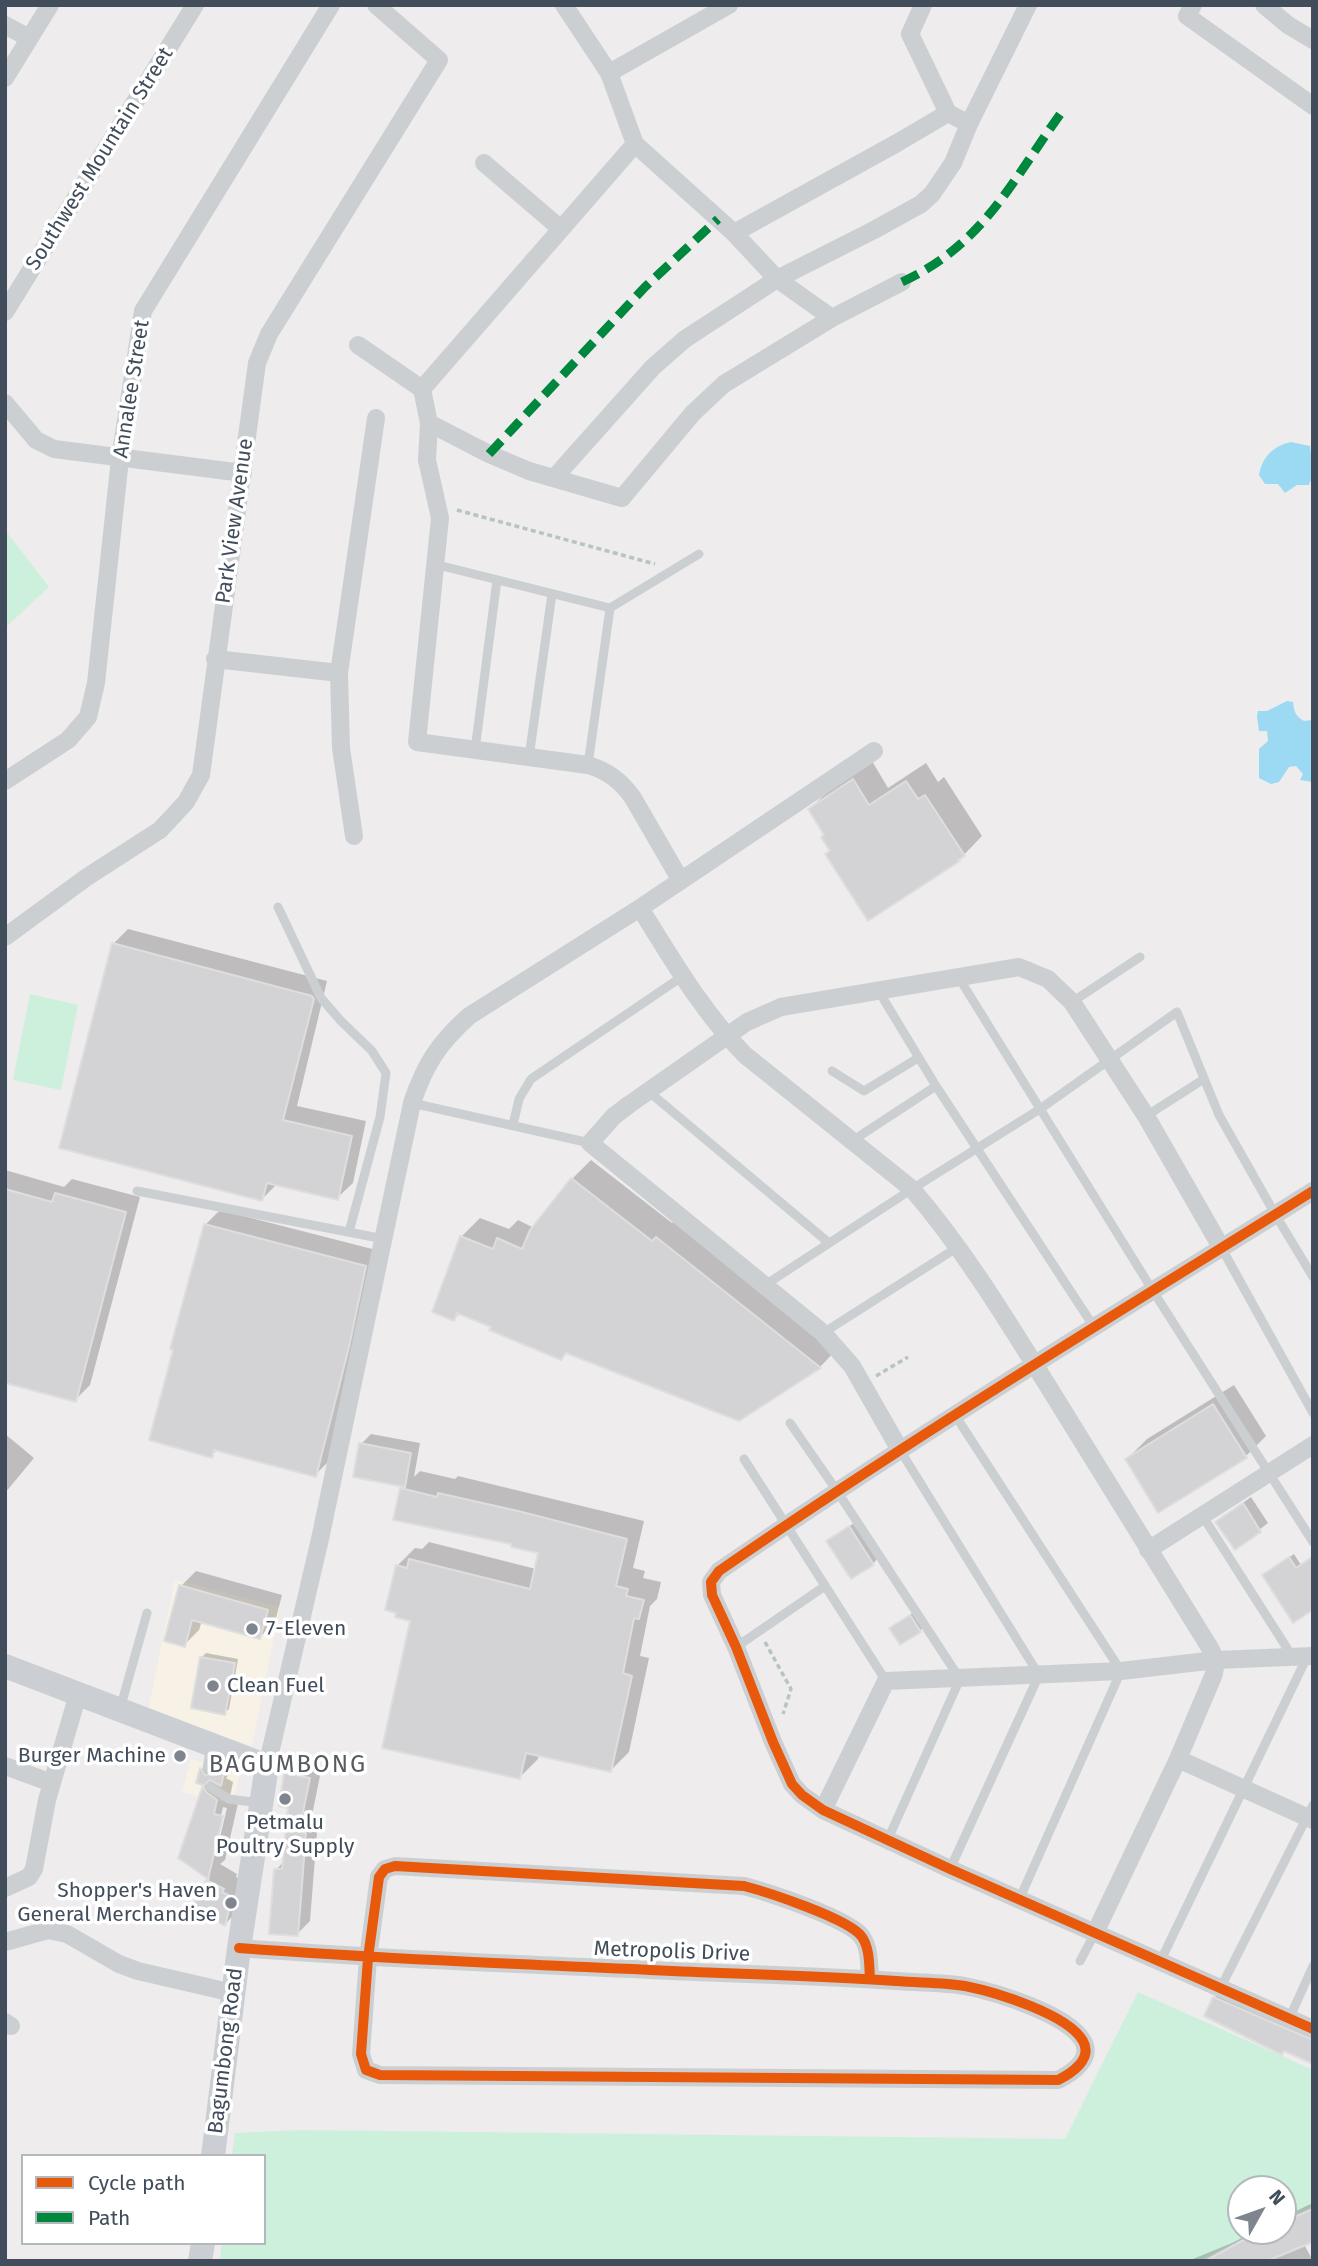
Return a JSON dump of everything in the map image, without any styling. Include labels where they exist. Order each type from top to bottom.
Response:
[{"type":"main road","points":[[5,1666],[120,1710],[209,1756],[267,1766]]},
{"type":"main road","name":"Bagumbong Road","points":[[213,2154],[239,1948],[267,1766]]},
{"type":"street","points":[[5,78],[50,5]]},
{"type":"street","name":"Southwest Mountain Street","points":[[5,312],[195,5]]},
{"type":"street","name":"Annalee Street","points":[[5,781],[68,740],[88,717],[96,683],[120,458],[144,311],[331,5]]},
{"type":"street","name":"Park View Avenue","points":[[5,937],[87,877],[160,830],[186,802],[201,775],[257,363],[269,334],[439,61],[376,5]]},
{"type":"street","points":[[564,5],[609,73],[635,144],[734,233],[777,279],[832,317]]},
{"type":"street","points":[[609,73],[729,5]]},
{"type":"street","points":[[923,5],[910,34],[948,113],[969,124]]},
{"type":"street","points":[[554,478],[668,352],[777,279],[920,204],[944,180],[1028,5]]},
{"type":"street","points":[[1193,5],[1187,16],[1313,106]]},
{"type":"street","points":[[1264,5],[1313,40]]},
{"type":"street","points":[[5,25],[29,38]]},
{"type":"street","points":[[734,233],[948,113]]},
{"type":"street","points":[[422,389],[635,144]]},
{"type":"street","points":[[484,163],[561,229]]},
{"type":"street","points":[[429,424],[499,459],[622,498],[692,413],[724,384],[832,317],[902,282]]},
{"type":"street","points":[[358,345],[422,389],[429,424],[427,460],[440,518],[417,742],[602,769],[625,787],[681,881]]},
{"type":"street","points":[[5,403],[36,440],[54,450],[243,473]]},
{"type":"street","points":[[354,836],[341,748],[339,673],[376,418]]},
{"type":"street","points":[[215,659],[339,673]]},
{"type":"street","points":[[267,1766],[320,1539],[412,1103],[432,1056],[449,1035],[470,1016],[640,908],[874,751]]},
{"type":"street","points":[[640,908],[683,976],[727,1037],[745,1055],[912,1189],[958,1247],[1034,1364],[1216,1660],[1214,1674],[1178,1759],[1095,1933]]},
{"type":"street","points":[[900,1450],[840,1350],[823,1333],[590,1143],[614,1116],[648,1090],[761,1014],[781,1007],[878,989],[1019,967],[1048,979],[1072,1002],[1111,1059],[1221,1247]]},
{"type":"street","points":[[1313,1191],[900,1450],[719,1571],[711,1582],[712,1595],[736,1647],[773,1742],[792,1784],[802,1796],[823,1810],[1019,1900],[1313,2029]]},
{"type":"street","points":[[1148,1550],[1313,1445]]},
{"type":"street","points":[[823,1810],[886,1681],[1121,1671],[1216,1660],[1304,1657]]},
{"type":"street","points":[[5,1888],[29,1877],[34,1869],[52,1783],[78,1694]]},
{"type":"street","points":[[1178,1759],[1242,1788],[1311,1814]]},
{"type":"street","points":[[5,1766],[52,1783]]},
{"type":"street","points":[[368,1958],[379,1877],[385,1868],[395,1866],[744,1886],[771,1893],[849,1926],[861,1935],[867,1949],[870,1979]]},
{"type":"street","points":[[5,1942],[48,1930],[67,1934],[119,1964],[138,1971],[233,1993]]},
{"type":"street","name":"Metropolis Drive","points":[[239,1948],[368,1958],[870,1979],[962,1986],[997,1994],[1061,2020],[1078,2032],[1086,2045],[1083,2060],[1072,2073],[1058,2080],[380,2075],[366,2070],[361,2054],[368,1958]]},
{"type":"lane","points":[[435,564],[610,608],[699,554]]},
{"type":"lane","points":[[475,750],[497,580]]},
{"type":"lane","points":[[528,757],[552,594]]},
{"type":"lane","points":[[588,765],[610,608]]},
{"type":"lane","points":[[278,907],[321,998],[372,1051],[386,1073],[380,1116],[349,1232]]},
{"type":"lane","points":[[1072,1002],[1140,957]]},
{"type":"lane","points":[[513,1125],[519,1100],[531,1079],[683,976]]},
{"type":"lane","points":[[958,978],[1313,1542]]},
{"type":"lane","points":[[878,989],[976,1149],[1094,1327]]},
{"type":"lane","points":[[765,1285],[1040,1109],[1177,1012],[1219,1115],[1313,1277]]},
{"type":"lane","points":[[832,1071],[864,1091],[918,1058]]},
{"type":"lane","points":[[1146,1116],[1205,1079]]},
{"type":"lane","points":[[852,1141],[936,1086]]},
{"type":"lane","points":[[648,1090],[829,1243]]},
{"type":"lane","points":[[412,1103],[590,1143]]},
{"type":"lane","points":[[137,1191],[384,1239]]},
{"type":"lane","points":[[823,1333],[958,1247]]},
{"type":"lane","points":[[1221,1247],[1313,1413]]},
{"type":"lane","points":[[955,1416],[1121,1671],[1019,1900]]},
{"type":"lane","points":[[790,1423],[960,1679],[888,1839]]},
{"type":"lane","points":[[900,1450],[1039,1675],[950,1868]]},
{"type":"lane","points":[[744,1459],[886,1681]]},
{"type":"lane","points":[[1160,1962],[1304,1657],[1202,1516]]},
{"type":"lane","points":[[736,1647],[825,1586]]},
{"type":"lane","points":[[120,1710],[147,1613]]},
{"type":"lane","points":[[210,1787],[229,1799],[262,1803]]},
{"type":"lane","points":[[1220,1989],[1311,1814]]},
{"type":"lane","points":[[1080,1961],[1095,1933]]},
{"type":"lane","points":[[1289,2019],[1313,1966]]},
{"type":"path","points":[[438,504],[672,569]]},
{"type":"path","points":[[863,1385],[908,1357]]},
{"type":"path","points":[[759,1631],[791,1689],[773,1742]]},
{"type":"shaded area","points":[[175,1580],[280,1607],[252,1746],[148,1710]]},
{"type":"shaded area","points":[[191,1759],[240,1772],[232,1805],[182,1792]]},
{"type":"green space","points":[[5,530],[49,587],[5,628]]},
{"type":"green space","points":[[30,994],[78,1005],[61,1090],[13,1080]]},
{"type":"green space","points":[[1138,1992],[1313,2070],[1313,2206],[1297,2213],[1297,2175],[1227,2175],[1227,2245],[1231,2245],[1198,2261],[220,2261],[222,2245],[266,2245],[266,2154],[232,2154],[235,2133],[301,2130],[1065,2139]]},
{"type":"water","points":[[1291,442],[1310,446],[1313,474],[1309,485],[1297,485],[1285,493],[1278,484],[1265,484],[1259,475],[1269,453]]},
{"type":"water","points":[[1287,701],[1293,702],[1301,719],[1313,720],[1313,782],[1300,780],[1303,774],[1296,766],[1289,767],[1279,782],[1271,784],[1259,778],[1259,749],[1268,741],[1267,731],[1259,731],[1258,711],[1267,711]]},
{"type":"building","points":[[853,779],[869,805],[906,781],[918,799],[925,795],[965,856],[868,921],[825,854],[830,851],[821,837],[824,835],[808,809]]},
{"type":"building","points":[[112,943],[312,996],[314,999],[283,1120],[352,1136],[338,1200],[267,1183],[262,1201],[59,1148]]},
{"type":"building","points":[[571,1178],[652,1241],[656,1237],[821,1368],[739,1421],[566,1353],[561,1360],[489,1330],[491,1327],[457,1313],[454,1321],[432,1312],[460,1236],[493,1249],[497,1238],[522,1249],[530,1230]]},
{"type":"building","points":[[5,1189],[52,1202],[55,1193],[126,1212],[76,1402],[5,1383]]},
{"type":"building","points":[[204,1224],[366,1266],[349,1347],[316,1477],[214,1450],[212,1458],[149,1440],[173,1350],[170,1349]]},
{"type":"building","points":[[1213,1404],[1247,1458],[1158,1513],[1125,1459]]},
{"type":"building","points":[[359,1443],[411,1453],[405,1487],[353,1477]]},
{"type":"building","points":[[400,1488],[437,1497],[438,1493],[627,1539],[616,1586],[628,1589],[626,1596],[644,1600],[639,1619],[634,1618],[623,1673],[632,1676],[611,1772],[526,1753],[520,1779],[382,1748],[410,1621],[395,1617],[396,1613],[385,1610],[396,1565],[407,1568],[409,1559],[530,1589],[538,1553],[511,1547],[511,1544],[393,1520]]},
{"type":"building","points":[[1243,1503],[1261,1532],[1235,1550],[1215,1522]]},
{"type":"building","points":[[849,1526],[874,1565],[851,1579],[826,1541]]},
{"type":"building","points":[[1313,1556],[1313,1610],[1293,1623],[1262,1575],[1289,1557],[1296,1568]]},
{"type":"building","points":[[179,1585],[268,1610],[260,1639],[192,1620],[185,1647],[164,1641]]},
{"type":"building","points":[[910,1615],[921,1632],[900,1645],[889,1628]]},
{"type":"building","name":"Clean Fuel","points":[[200,1657],[235,1663],[225,1715],[191,1708]]},
{"type":"building","points":[[200,1768],[205,1775],[214,1770],[224,1773],[221,1786],[210,1780],[203,1786],[206,1792],[217,1800],[214,1814],[223,1816],[208,1879],[178,1858],[203,1785],[196,1783]]},
{"type":"building","points":[[284,1773],[310,1778],[299,1832],[306,1833],[298,1936],[269,1934],[274,1869],[282,1869],[288,1808],[279,1806]]},
{"type":"building","points":[[206,1880],[224,1889],[222,1892],[232,1897],[225,1926],[192,1907]]},
{"type":"building","points":[[1213,1997],[1313,2040],[1313,2064],[1284,2051],[1282,2055],[1204,2016]]},
{"type":"building","points":[[1313,2209],[1313,2242],[1267,2261],[1205,2261],[1234,2245],[1297,2245],[1297,2216]]},
{"type":"marked path","points":[[902,282],[954,250],[975,230],[1011,187],[1061,113]]},
{"type":"marked path","points":[[489,454],[645,287],[718,219]]},
{"type":"cycle path","points":[[1313,1191],[1014,1377],[792,1521],[719,1571],[711,1582],[712,1595],[736,1647],[773,1742],[792,1784],[802,1795],[823,1810],[950,1869],[1313,2029]]},
{"type":"cycle path","points":[[239,1948],[360,1956],[420,1959],[601,1968],[831,1977],[957,1985],[994,1993],[1047,2013],[1075,2031],[1083,2041],[1085,2054],[1075,2069],[1058,2080],[380,2075],[366,2070],[361,2054],[368,1958],[379,1877],[385,1869],[395,1866],[744,1886],[807,1907],[854,1930],[862,1937],[866,1947],[870,1979]]},
{"type":"place","name":"7-Eleven","points":[[252,1629]]},
{"type":"place","name":"Clean Fuel","points":[[213,1686]]},
{"type":"place","name":"Burger Machine","points":[[180,1756]]},
{"type":"place","name":"Petmalu Poultry Supply","points":[[285,1799]]},
{"type":"place","name":"Shopper's Haven General Merchandise","points":[[231,1903]]},
{"type":"district","name":"BAGUMBONG","points":[[288,1765]]}]
